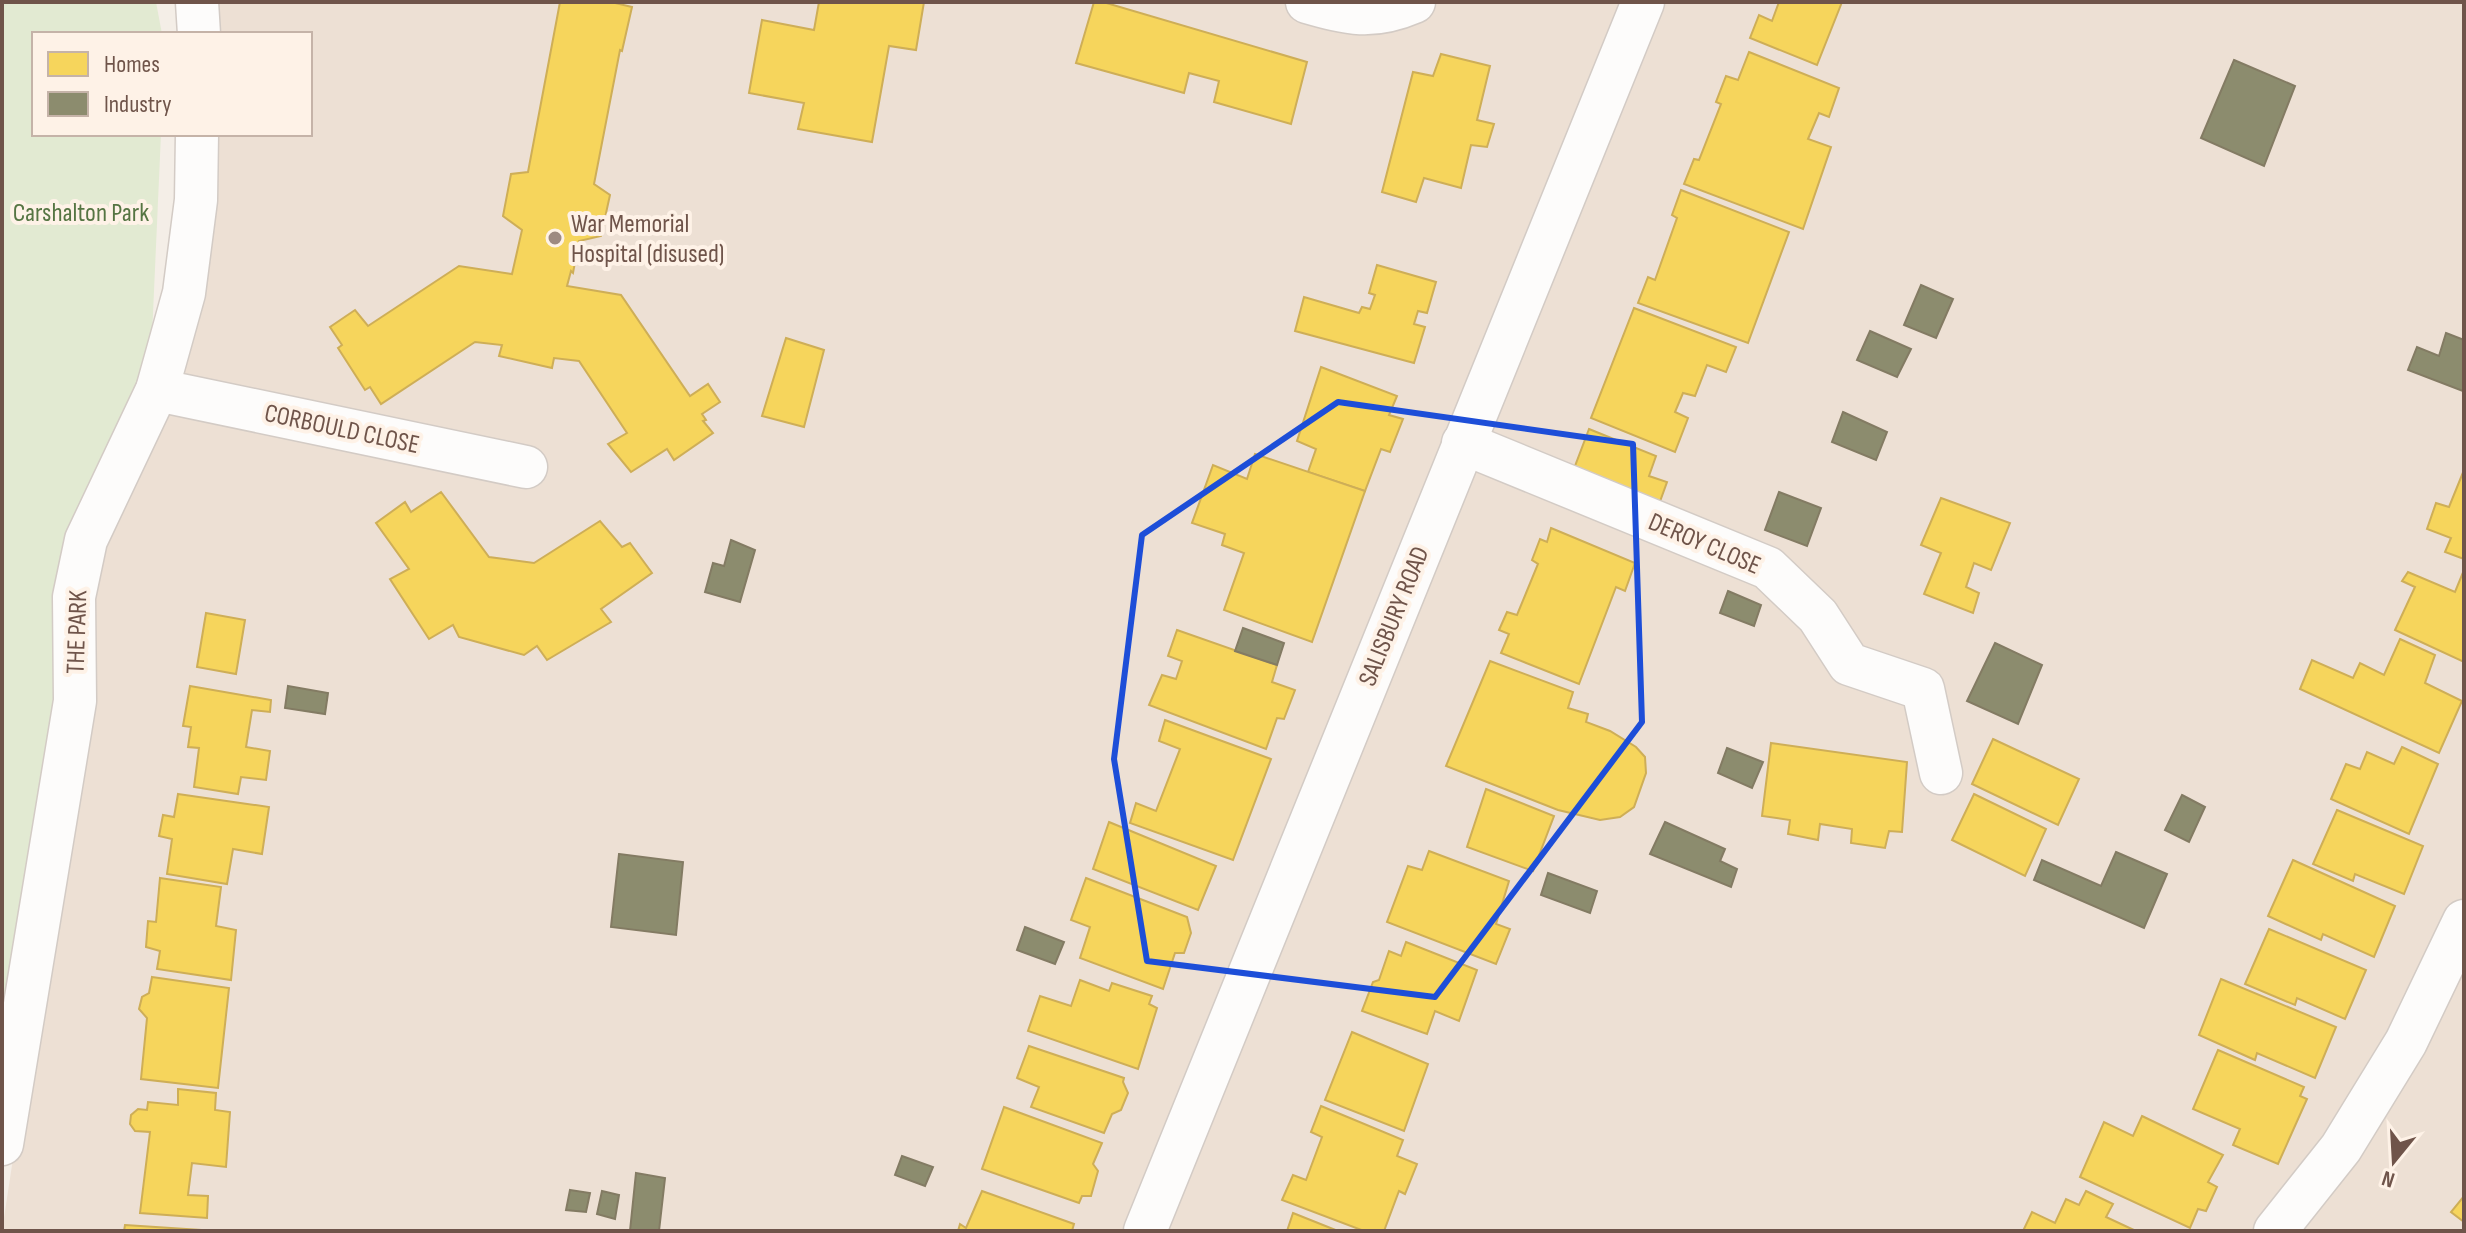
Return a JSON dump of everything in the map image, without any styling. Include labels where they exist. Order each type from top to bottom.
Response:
[{"type":"street","points":[[197,2],[199,32]]},
{"type":"street","points":[[1307,2],[1350,15],[1394,11],[1414,2]]},
{"type":"street","name":"SALISBURY ROAD","points":[[1145,1231],[1643,2]]},
{"type":"street","name":"THE PARK","points":[[2,1144],[75,701],[74,597],[86,540],[157,390],[184,293],[196,200],[197,136]]},
{"type":"street","name":"CORBOULD CLOSE","points":[[157,390],[526,467]]},
{"type":"street","name":"DEROY CLOSE","points":[[1463,443],[1768,568],[1818,616],[1849,664],[1923,689],[1941,773]]},
{"type":"street","points":[[2275,1231],[2341,1148],[2398,1055],[2464,921]]},
{"type":"highlighted area","points":[[1338,402],[1633,444],[1642,722],[1435,997],[1147,961],[1114,759],[1142,535]]},
{"type":"shaded area","points":[[208,2],[2464,2],[2464,1231],[2,1231],[83,698],[80,599],[206,136],[312,136],[312,32],[210,32]]},
{"type":"green space","name":"Carshalton Park","points":[[2,2],[156,2],[162,32],[32,32],[32,136],[161,136],[150,381],[80,529],[67,702],[2,1095]]},
{"type":"building: Homes","name":"War Memorial Hospital (disused)","points":[[560,2],[611,2],[632,7],[620,50],[594,184],[610,195],[601,236],[579,241],[573,273],[571,271],[567,286],[621,295],[690,396],[708,384],[720,402],[702,414],[706,420],[703,421],[713,433],[674,460],[667,449],[631,472],[608,444],[627,433],[579,361],[554,358],[552,368],[499,356],[502,345],[475,342],[381,404],[370,387],[365,390],[338,348],[342,345],[330,327],[355,310],[368,326],[459,266],[512,274],[522,230],[503,216],[511,174],[528,172]]},
{"type":"building: Homes","points":[[819,2],[924,2],[916,50],[889,46],[872,142],[798,129],[804,103],[749,93],[762,20],[814,30]]},
{"type":"building: Homes","points":[[1094,2],[1103,2],[1307,62],[1291,124],[1214,102],[1219,81],[1189,73],[1184,93],[1076,63]]},
{"type":"building: Homes","points":[[1779,2],[1842,2],[1817,65],[1750,38],[1759,15],[1772,21]]},
{"type":"building: Homes","points":[[1749,52],[1839,88],[1829,117],[1819,113],[1808,139],[1831,147],[1803,229],[1684,184],[1694,159],[1699,160],[1721,104],[1716,102],[1726,76],[1738,80]]},
{"type":"building: Homes","points":[[1441,54],[1490,66],[1477,120],[1494,124],[1487,147],[1471,145],[1461,188],[1424,178],[1416,202],[1382,192],[1413,72],[1433,76]]},
{"type":"building: Homes","points":[[1681,190],[1789,232],[1748,343],[1638,303],[1648,277],[1655,280],[1677,218],[1672,215]]},
{"type":"building: Homes","points":[[1377,265],[1436,282],[1427,313],[1418,311],[1414,324],[1425,327],[1414,363],[1295,331],[1304,297],[1359,313],[1362,307],[1370,309],[1375,295],[1369,293]]},
{"type":"building: Homes","points":[[1634,308],[1736,347],[1726,372],[1707,365],[1695,396],[1683,393],[1675,412],[1688,418],[1675,452],[1591,418]]},
{"type":"building: Homes","points":[[786,338],[824,350],[804,427],[762,416]]},
{"type":"building: Homes","points":[[1321,367],[1397,396],[1389,415],[1403,419],[1390,452],[1381,449],[1365,491],[1308,472],[1316,449],[1297,441]]},
{"type":"building: Homes","points":[[1589,429],[1656,456],[1649,476],[1667,482],[1658,507],[1572,474]]},
{"type":"building: Homes","points":[[1255,454],[1365,491],[1312,642],[1224,610],[1244,553],[1222,545],[1225,534],[1192,523],[1213,465],[1247,479]]},
{"type":"building: Homes","points":[[2464,470],[2464,559],[2445,552],[2451,538],[2427,529],[2436,503],[2449,507]]},
{"type":"building: Homes","points":[[441,492],[489,557],[534,563],[600,521],[622,547],[630,543],[652,573],[601,609],[611,622],[547,660],[537,646],[524,655],[459,637],[453,625],[429,639],[390,579],[409,569],[376,523],[405,502],[411,512]]},
{"type":"building: Homes","points":[[1941,498],[2010,523],[1991,570],[1974,563],[1966,587],[1979,593],[1973,613],[1924,594],[1941,553],[1921,545]]},
{"type":"building: Homes","points":[[1551,528],[1635,563],[1625,591],[1616,587],[1579,684],[1501,653],[1509,634],[1499,630],[1507,612],[1517,615],[1538,564],[1532,560],[1540,539],[1547,542]]},
{"type":"building: Homes","points":[[2464,570],[2464,662],[2395,630],[2415,587],[2402,581],[2408,572],[2455,592]]},
{"type":"building: Homes","points":[[206,613],[245,620],[236,674],[197,667]]},
{"type":"building: Homes","points":[[1177,630],[1277,665],[1272,682],[1295,690],[1284,719],[1277,718],[1266,749],[1149,705],[1162,675],[1176,679],[1182,661],[1168,656]]},
{"type":"building: Homes","points":[[2400,639],[2435,655],[2425,683],[2462,701],[2439,753],[2300,689],[2312,660],[2353,678],[2360,663],[2384,675]]},
{"type":"building: Homes","points":[[1490,661],[1573,692],[1568,708],[1588,714],[1586,722],[1610,731],[1636,747],[1645,757],[1646,773],[1634,807],[1620,817],[1600,820],[1558,810],[1446,766]]},
{"type":"building: Homes","points":[[190,686],[271,700],[270,712],[252,710],[246,747],[270,751],[266,780],[241,777],[238,794],[194,787],[199,748],[188,747],[191,727],[183,726]]},
{"type":"building: Homes","points":[[1165,720],[1271,759],[1233,860],[1130,823],[1136,803],[1156,811],[1180,749],[1159,741]]},
{"type":"building: Homes","points":[[1993,739],[2079,779],[2058,825],[1972,784]]},
{"type":"building: Homes","points":[[1771,743],[1907,762],[1902,832],[1889,831],[1885,848],[1851,843],[1852,829],[1820,824],[1818,840],[1788,834],[1790,820],[1762,816]]},
{"type":"building: Homes","points":[[2402,747],[2438,764],[2409,834],[2331,799],[2346,764],[2360,769],[2367,752],[2394,764]]},
{"type":"building: Homes","points":[[1486,789],[1554,816],[1533,871],[1467,847]]},
{"type":"building: Homes","points":[[178,794],[269,807],[262,854],[233,849],[227,884],[167,874],[172,839],[159,836],[163,815],[174,817]]},
{"type":"building: Homes","points":[[1974,794],[2046,829],[2025,876],[1952,840]]},
{"type":"building: Homes","points":[[2337,810],[2423,846],[2404,894],[2355,874],[2353,881],[2313,864]]},
{"type":"building: Homes","points":[[1109,822],[1216,866],[1198,910],[1093,869]]},
{"type":"building: Homes","points":[[1429,851],[1509,881],[1496,924],[1510,929],[1496,964],[1387,922],[1408,866],[1422,870]]},
{"type":"building: Homes","points":[[2293,860],[2395,906],[2374,957],[2323,934],[2321,940],[2268,916]]},
{"type":"building: Homes","points":[[160,878],[221,887],[216,926],[236,930],[231,980],[157,969],[160,951],[146,947],[148,921],[156,922]]},
{"type":"building: Homes","points":[[1086,878],[1187,917],[1191,933],[1184,953],[1175,953],[1163,989],[1080,958],[1090,927],[1071,920]]},
{"type":"building: Homes","points":[[2269,929],[2366,970],[2345,1019],[2297,998],[2295,1005],[2245,984]]},
{"type":"building: Homes","points":[[1406,942],[1477,970],[1459,1021],[1435,1011],[1427,1034],[1362,1011],[1373,982],[1379,980],[1389,951],[1401,956]]},
{"type":"building: Homes","points":[[152,977],[229,988],[218,1088],[141,1079],[147,1018],[139,1009],[142,997],[149,993]]},
{"type":"building: Homes","points":[[2221,979],[2336,1027],[2315,1078],[2257,1053],[2255,1060],[2199,1035]]},
{"type":"building: Homes","points":[[1080,980],[1109,991],[1112,983],[1152,996],[1149,1004],[1157,1008],[1138,1069],[1028,1031],[1040,996],[1071,1006]]},
{"type":"building: Homes","points":[[1352,1032],[1428,1064],[1404,1131],[1325,1100]]},
{"type":"building: Homes","points":[[1029,1046],[1124,1078],[1128,1093],[1121,1110],[1112,1114],[1104,1133],[1031,1107],[1039,1087],[1017,1078]]},
{"type":"building: Homes","points":[[2218,1050],[2304,1087],[2300,1096],[2307,1099],[2278,1164],[2233,1145],[2240,1129],[2193,1109]]},
{"type":"building: Homes","points":[[178,1089],[216,1093],[215,1110],[230,1112],[226,1167],[192,1163],[188,1195],[208,1196],[207,1218],[140,1213],[150,1132],[135,1131],[130,1124],[131,1115],[138,1109],[147,1110],[148,1102],[178,1105]]},
{"type":"building: Homes","points":[[1321,1106],[1403,1140],[1397,1156],[1417,1164],[1405,1194],[1399,1191],[1384,1231],[1364,1231],[1282,1200],[1293,1175],[1306,1180],[1322,1137],[1311,1132]]},
{"type":"building: Homes","points":[[1004,1107],[1102,1143],[1093,1164],[1098,1171],[1091,1196],[1082,1196],[1079,1203],[982,1169]]},
{"type":"building: Homes","points":[[2142,1116],[2223,1155],[2208,1182],[2217,1187],[2206,1211],[2198,1209],[2190,1228],[2080,1177],[2104,1122],[2133,1136]]},
{"type":"building: Homes","points":[[982,1191],[1074,1224],[1072,1231],[958,1231],[960,1224],[966,1228]]},
{"type":"building: Homes","points":[[2086,1191],[2113,1204],[2106,1217],[2136,1231],[2023,1231],[2032,1212],[2055,1223],[2066,1199],[2079,1205]]},
{"type":"building: Homes","points":[[2464,1196],[2464,1222],[2451,1212]]},
{"type":"building: Homes","points":[[1293,1213],[1338,1231],[1287,1231]]},
{"type":"building: Homes","points":[[125,1225],[217,1231],[124,1231]]},
{"type":"building: Industry","points":[[2234,60],[2295,86],[2264,166],[2201,138]]},
{"type":"building: Industry","points":[[1921,285],[1953,299],[1936,338],[1904,325]]},
{"type":"building: Industry","points":[[1870,331],[1911,349],[1897,377],[1857,360]]},
{"type":"building: Industry","points":[[2446,333],[2464,340],[2463,391],[2408,370],[2417,347],[2439,356]]},
{"type":"building: Industry","points":[[1843,412],[1887,432],[1876,460],[1832,442]]},
{"type":"building: Industry","points":[[1779,492],[1821,508],[1807,546],[1765,530]]},
{"type":"building: Industry","points":[[731,540],[755,550],[740,602],[705,592],[713,563],[724,566]]},
{"type":"building: Industry","points":[[1728,591],[1761,605],[1754,626],[1720,613]]},
{"type":"building: Industry","points":[[1243,628],[1284,643],[1277,665],[1235,651]]},
{"type":"building: Industry","points":[[1995,643],[2042,665],[2018,724],[1967,701]]},
{"type":"building: Industry","points":[[288,686],[328,693],[325,714],[285,708]]},
{"type":"building: Industry","points":[[1727,748],[1763,762],[1752,788],[1718,773]]},
{"type":"building: Industry","points":[[2182,795],[2205,807],[2189,842],[2165,830]]},
{"type":"building: Industry","points":[[1665,822],[1725,849],[1720,861],[1737,869],[1731,887],[1650,854]]},
{"type":"building: Industry","points":[[2116,852],[2167,874],[2144,928],[2034,880],[2042,860],[2101,886]]},
{"type":"building: Industry","points":[[619,854],[683,862],[676,935],[611,927]]},
{"type":"building: Industry","points":[[1548,873],[1597,891],[1590,913],[1541,895]]},
{"type":"building: Industry","points":[[1025,927],[1064,942],[1055,964],[1017,950]]},
{"type":"building: Industry","points":[[902,1156],[933,1167],[925,1186],[895,1175]]},
{"type":"building: Industry","points":[[636,1173],[665,1178],[659,1231],[630,1231]]},
{"type":"building: Industry","points":[[570,1190],[590,1193],[586,1212],[566,1210]]},
{"type":"building: Industry","points":[[602,1191],[619,1195],[615,1219],[597,1214]]},
{"type":"place","name":"War Memorial Hospital (disused)","points":[[555,238]]}]
